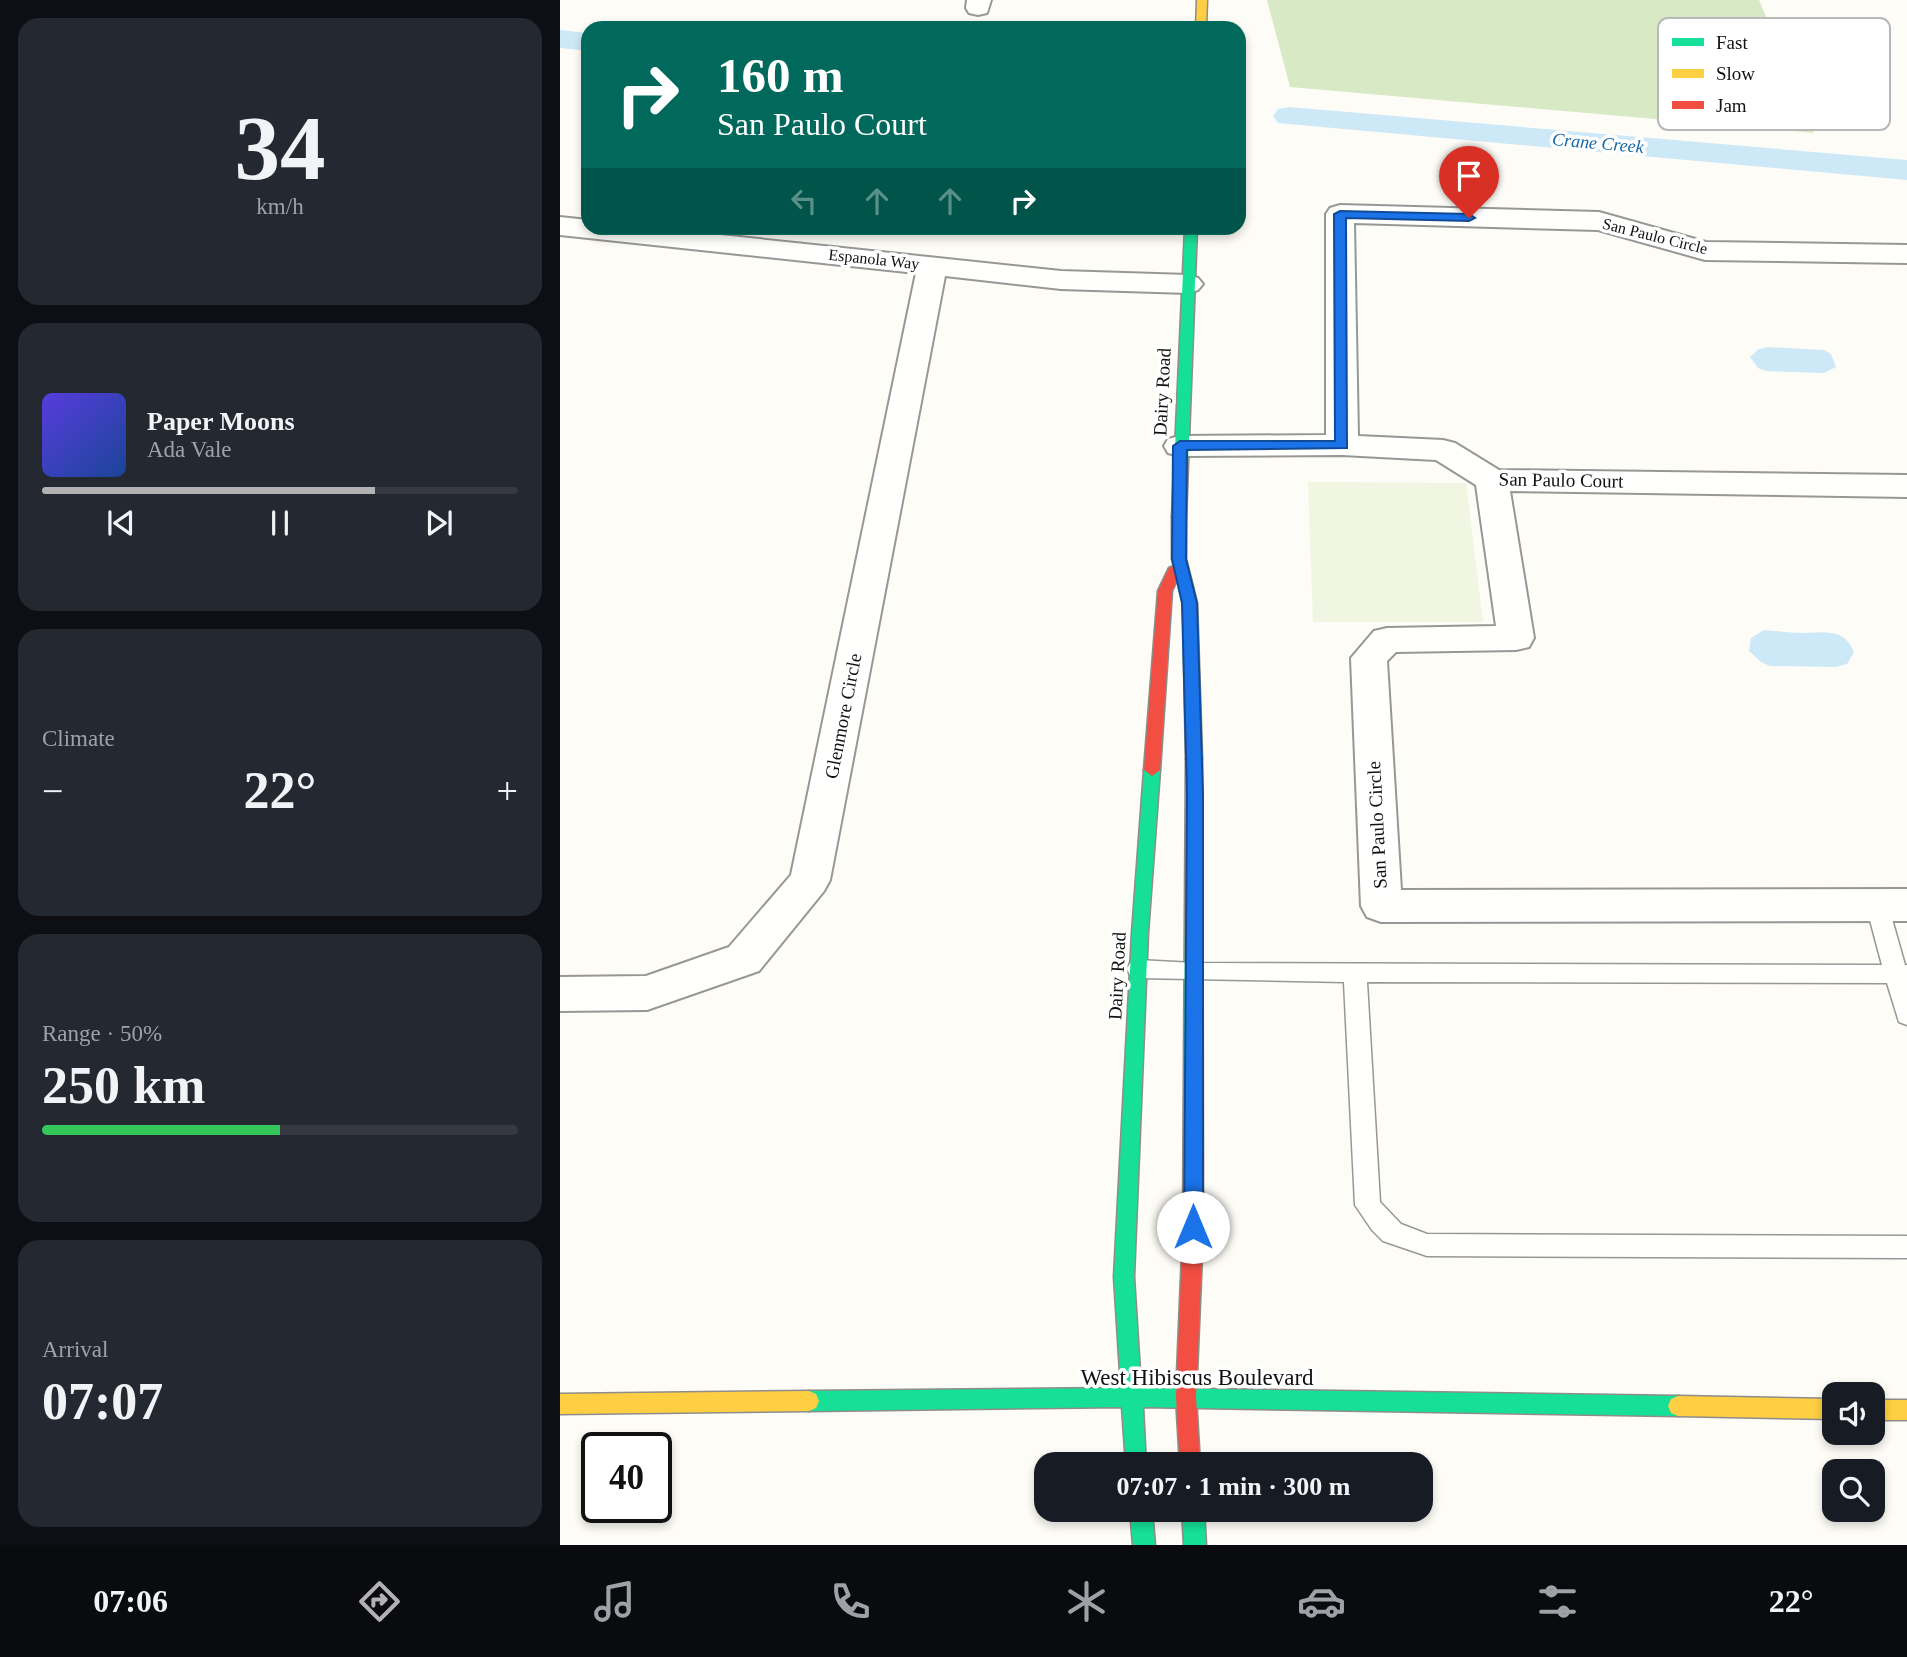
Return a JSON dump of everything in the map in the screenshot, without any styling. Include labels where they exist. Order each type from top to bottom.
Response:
[{"type":"street","points":[[1201,21],[1202,0]]},
{"type":"street","name":"San Paulo Circle","points":[[1342,445],[1340,214],[1599,221],[1705,251],[1907,254]]},
{"type":"street","name":"Espanola Way","points":[[560,226],[581,228]]},
{"type":"street","name":"Espanola Way","points":[[646,235],[1061,279],[1188,285]]},
{"type":"street","name":"Dairy Road","points":[[1189,1452],[1186,1397],[1193,1227],[1195,794],[1190,603],[1179,559],[1180,446],[1191,235]]},
{"type":"street","name":"Glenmore Circle","points":[[560,994],[647,993],[744,958],[810,880],[932,265]]},
{"type":"street","name":"San Paulo Court","points":[[1180,446],[1342,445],[1443,450],[1492,480],[1907,486]]},
{"type":"street","name":"San Paulo Circle","points":[[1492,480],[1516,638],[1387,640],[1369,658],[1381,906],[1892,905]]},
{"type":"street","name":"Dairy Road","points":[[1135,1452],[1124,1277],[1138,969],[1165,591],[1179,559]]},
{"type":"street","name":"West Hibiscus Boulevard","points":[[560,1404],[1186,1397],[1822,1409]]},
{"type":"street","points":[[1885,1410],[1907,1410]]},
{"type":"street","points":[[1142,1522],[1144,1545]]},
{"type":"street","points":[[1194,1522],[1195,1545]]},
{"type":"lane","points":[[1892,905],[1907,1015]]},
{"type":"lane","points":[[1138,969],[1194,972],[1901,974]]},
{"type":"lane","points":[[1355,972],[1368,1205],[1383,1227],[1401,1238],[1427,1245],[1907,1247]]},
{"type":"green space","points":[[1267,0],[1759,0],[1766,18],[1658,18],[1658,119],[1290,87]]},
{"type":"green space","points":[[1780,130],[1813,130],[1814,133]]},
{"type":"green space","points":[[1308,482],[1466,483],[1483,622],[1313,622]]},
{"type":"water","points":[[1768,347],[1824,350],[1831,354],[1836,367],[1824,373],[1766,371],[1758,368],[1750,357],[1759,349]]},
{"type":"water","points":[[1764,630],[1834,634],[1845,639],[1854,652],[1847,664],[1836,667],[1770,666],[1749,651],[1751,638]]},
{"type":"waterway","name":"Crane Creek","points":[[560,39],[581,41]]},
{"type":"waterway","name":"Crane Creek","points":[[1289,116],[1907,170]]},
{"type":"traffic: fast","points":[[1179,517],[1191,235]]},
{"type":"traffic: fast","points":[[1193,1230],[1194,759]]},
{"type":"traffic: fast","points":[[1135,1452],[1124,1277],[1140,933],[1152,770]]},
{"type":"traffic: fast","points":[[809,1401],[1186,1397],[1678,1406]]},
{"type":"traffic: fast","points":[[1142,1522],[1144,1545]]},
{"type":"traffic: fast","points":[[1194,1522],[1195,1545]]},
{"type":"traffic: slow","points":[[1201,21],[1202,0]]},
{"type":"traffic: slow","points":[[1179,517],[1179,559],[1190,603],[1194,759]]},
{"type":"traffic: slow","points":[[560,1404],[809,1401]]},
{"type":"traffic: slow","points":[[1678,1406],[1822,1409]]},
{"type":"traffic: slow","points":[[1885,1410],[1907,1410]]},
{"type":"traffic: jam","points":[[1152,770],[1165,591],[1174,571]]},
{"type":"traffic: jam","points":[[1189,1452],[1186,1397],[1193,1230]]},
{"type":"route","points":[[1193,1227],[1195,794],[1190,603],[1179,559],[1180,446],[1342,445],[1340,214],[1469,218]]}]
